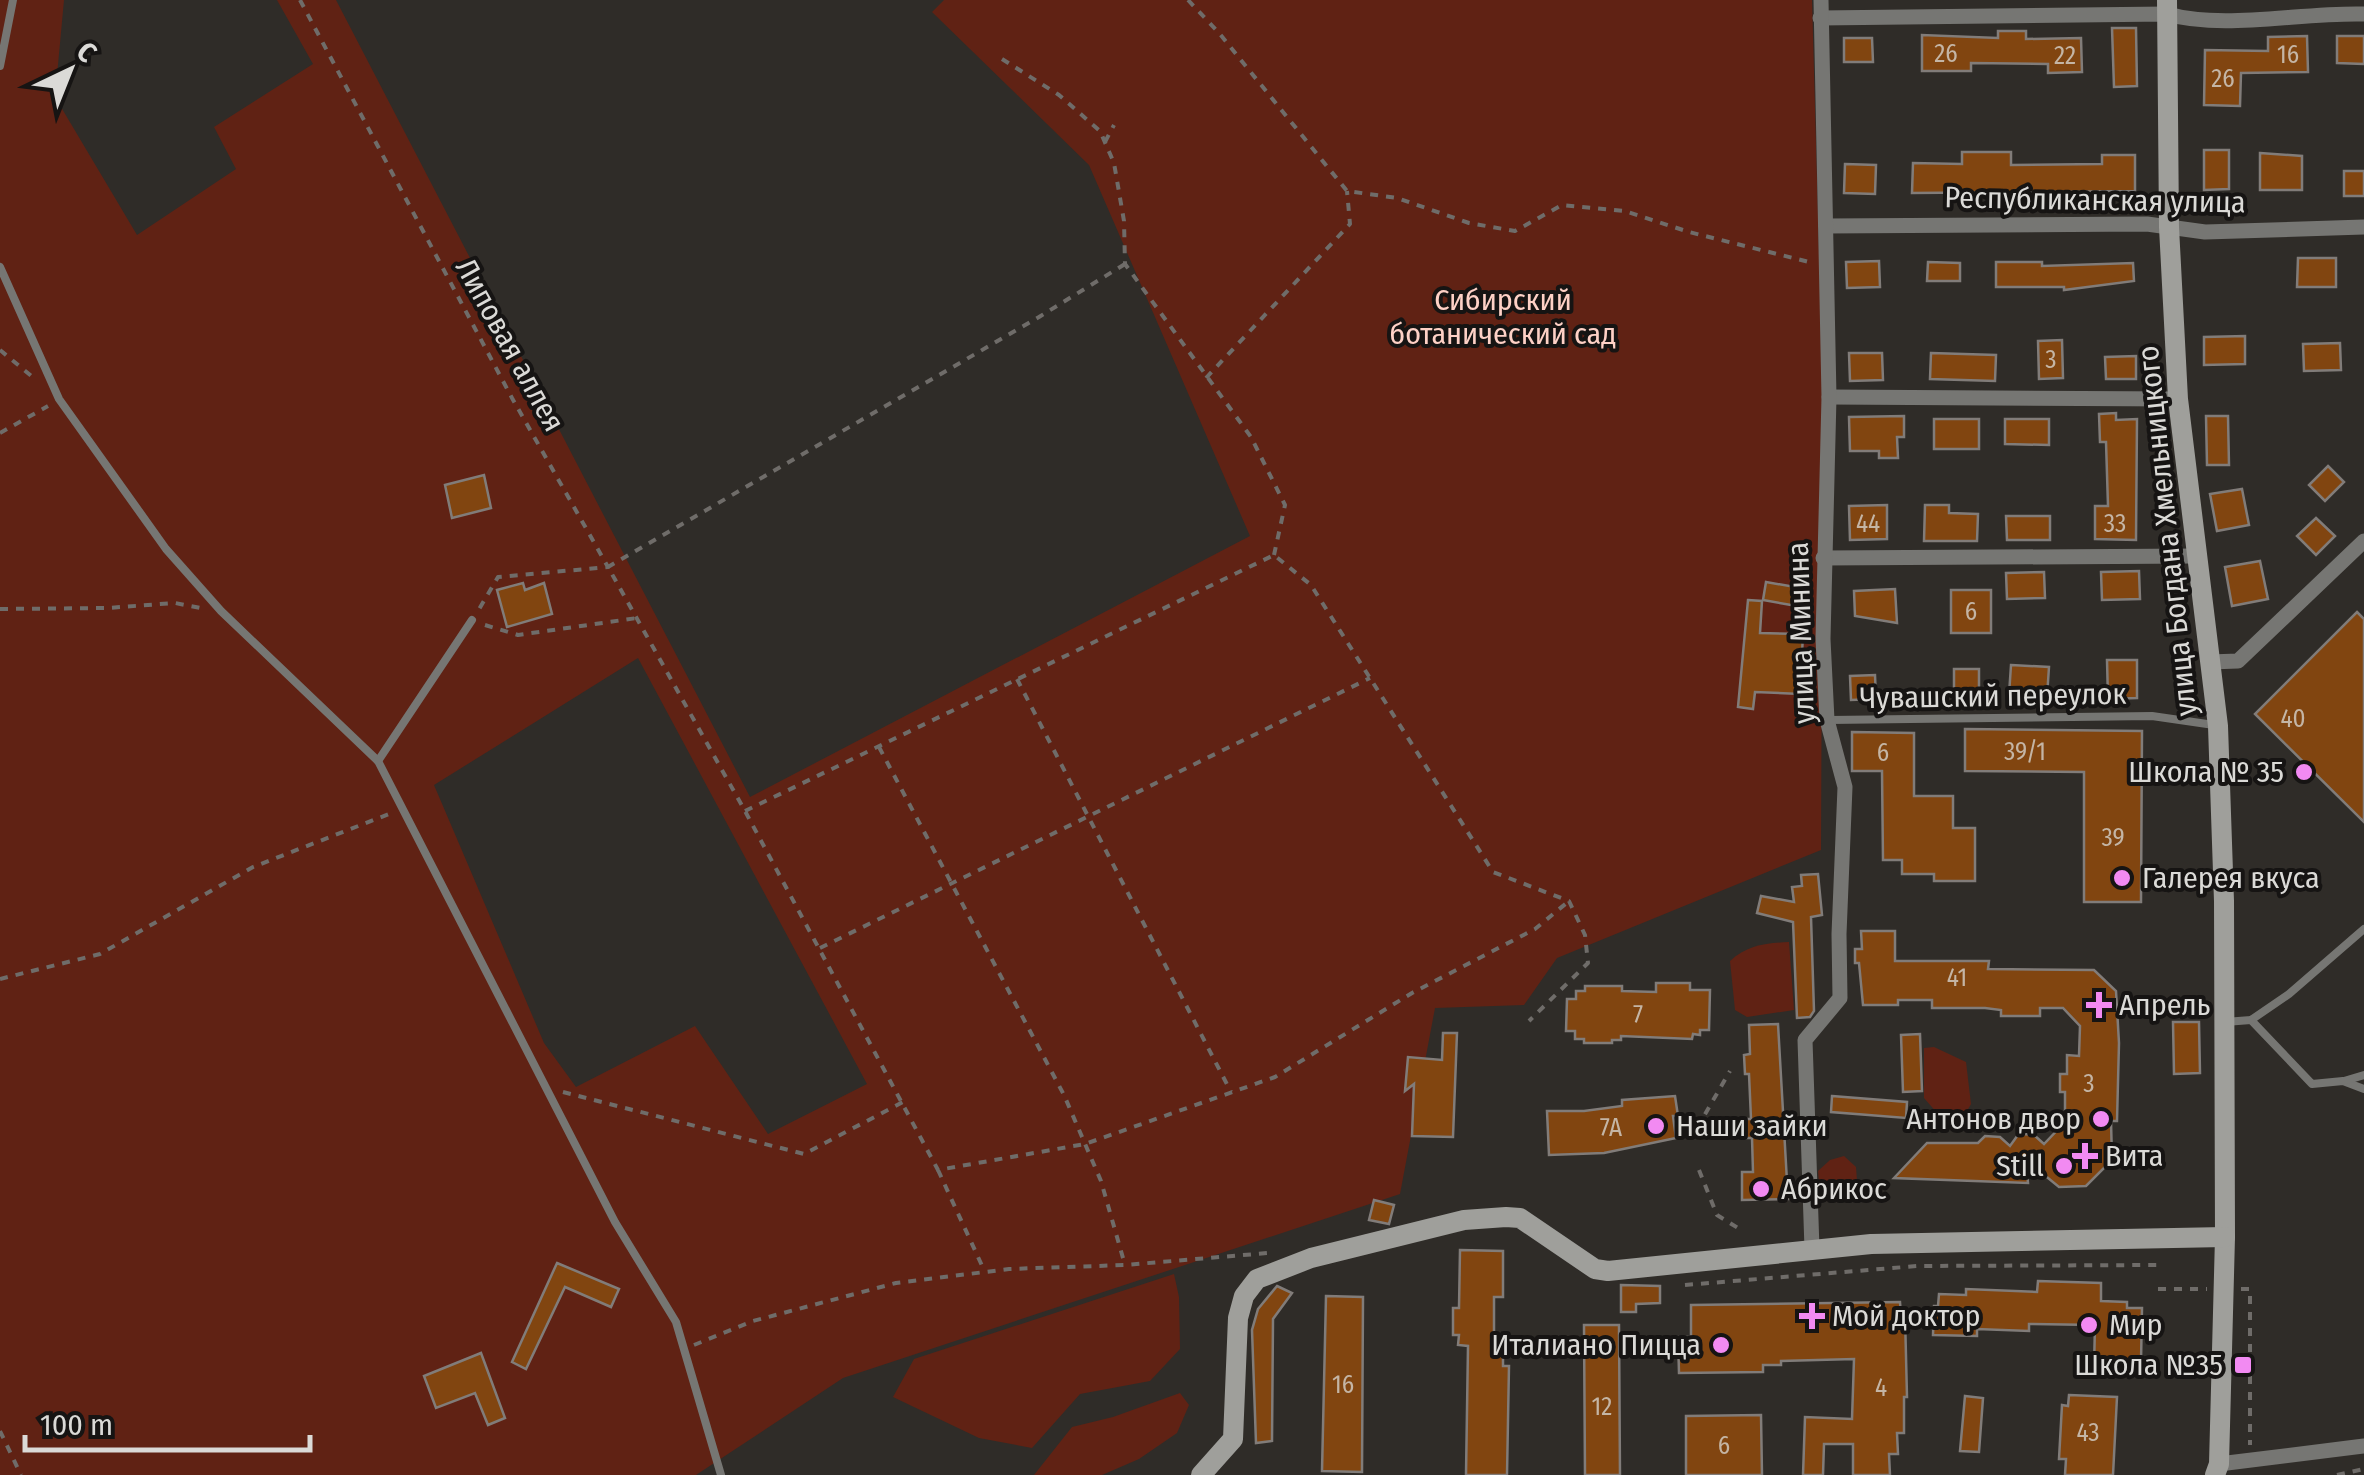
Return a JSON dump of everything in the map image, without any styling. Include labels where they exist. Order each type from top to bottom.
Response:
[{"type":"street","name":"улица Минина","points":[[1812,1249],[1805,1040],[1840,998],[1845,787],[1827,720],[1824,558],[1829,397],[1821,0]]},
{"type":"street","points":[[1820,18],[2167,7],[2194,22],[2364,14]]},
{"type":"street","name":"улица Богдана Хмельницкого","points":[[2167,7],[2169,226],[2178,399],[2218,726],[2225,1237],[2217,1470]]},
{"type":"street","name":"Республиканская улица","points":[[1826,226],[2169,226],[2205,232],[2364,227]]},
{"type":"street","points":[[1829,397],[2178,399]]},
{"type":"street","points":[[2210,662],[2238,661],[2364,541]]},
{"type":"street","points":[[1824,558],[2196,556]]},
{"type":"street","points":[[1200,1475],[1232,1439],[1238,1318],[1244,1296],[1257,1280],[1311,1258],[1464,1220],[1520,1218],[1595,1270],[1608,1271],[1870,1244],[2225,1237]]},
{"type":"street","points":[[2217,1470],[2364,1446]]},
{"type":"lane","points":[[0,66],[12,0]]},
{"type":"lane","points":[[0,268],[59,399],[166,549],[221,611],[378,761],[615,1222],[676,1322],[721,1475]]},
{"type":"lane","points":[[378,761],[472,620]]},
{"type":"lane","name":"Чувашский переулок","points":[[1827,720],[2152,716],[2218,726]]},
{"type":"lane","points":[[2224,1022],[2251,1020],[2289,994],[2364,930]]},
{"type":"lane","points":[[2251,1020],[2312,1084],[2364,1075]]},
{"type":"lane","points":[[2343,1081],[2364,1089]]},
{"type":"path","name":"Липовая аллея","points":[[300,0],[512,398],[820,948],[938,1170],[985,1272]]},
{"type":"path","points":[[1188,0],[1220,33],[1347,191],[1350,224],[1206,378]]},
{"type":"path","points":[[1002,59],[1059,95],[1100,131],[1114,163],[1124,221],[1125,264],[1251,437],[1286,505],[1274,555]]},
{"type":"path","points":[[1105,142],[1114,125]]},
{"type":"path","points":[[1347,191],[1397,198],[1470,223],[1515,230],[1562,205],[1625,211],[1688,232],[1798,261],[1826,264]]},
{"type":"path","points":[[637,618],[518,636],[472,620],[498,578],[608,567],[1125,264]]},
{"type":"path","points":[[0,350],[59,399],[0,433]]},
{"type":"path","points":[[1274,555],[1311,584],[1493,872],[1569,902],[1585,935],[1588,963],[1529,1021]]},
{"type":"path","points":[[745,811],[1274,555]]},
{"type":"path","points":[[0,609],[175,604],[221,611]]},
{"type":"path","points":[[820,948],[1370,678]]},
{"type":"path","points":[[1017,680],[1231,1092]]},
{"type":"path","points":[[879,746],[1064,1095],[1101,1180],[1125,1264]]},
{"type":"path","points":[[0,980],[100,954],[253,868],[403,808]]},
{"type":"path","points":[[938,1170],[1085,1144],[1274,1077],[1412,992],[1535,928],[1569,902]]},
{"type":"path","points":[[1697,1128],[1730,1071]]},
{"type":"path","points":[[546,1088],[804,1154],[902,1102]]},
{"type":"path","points":[[1699,1170],[1717,1215],[1738,1228]]},
{"type":"path","points":[[685,1349],[753,1322],[896,1283],[985,1272],[1267,1253],[1311,1258]]},
{"type":"path","points":[[1686,1284],[1917,1266],[2159,1265]]},
{"type":"path","points":[[0,1431],[21,1475]]},
{"type":"path","points":[[2337,1475],[2364,1469]]},
{"type":"green space","name":"Сибирский ботанический сад","points":[[0,0],[64,0],[55,97],[137,235],[236,169],[214,127],[313,64],[277,0],[336,0],[750,797],[1250,536],[1089,165],[932,12],[944,0],[1812,0],[1823,397],[1821,850],[1557,958],[1524,1005],[1435,1008],[1400,1194],[843,1378],[696,1475],[0,1475]],"holes":[[[638,658],[867,1084],[768,1134],[695,1026],[576,1087],[544,1043],[434,785]]]},
{"type":"green space","points":[[1789,942],[1794,1010],[1747,1017],[1735,1010],[1730,961],[1757,946]]},
{"type":"green space","points":[[1934,1047],[1966,1062],[1971,1104],[1963,1118],[1938,1114],[1924,1098],[1924,1048]]},
{"type":"green space","points":[[1844,1156],[1856,1167],[1857,1181],[1851,1196],[1832,1193],[1819,1182],[1818,1171],[1830,1160]]},
{"type":"green space","points":[[1174,1274],[1179,1297],[1180,1349],[1150,1381],[1080,1394],[1032,1448],[979,1438],[893,1397],[914,1359]]},
{"type":"green space","points":[[1180,1393],[1189,1405],[1177,1433],[1139,1459],[1102,1475],[1034,1475],[1072,1427]]},
{"type":"building","points":[[2112,28],[2136,28],[2137,86],[2114,87]]},
{"type":"building","points":[[1998,31],[2026,31],[2026,39],[2081,38],[2082,72],[2048,73],[2048,64],[1971,63],[1971,71],[1922,71],[1922,35],[1998,38]]},
{"type":"building","points":[[2307,36],[2308,72],[2241,73],[2240,106],[2204,105],[2205,50],[2268,51],[2268,37]]},
{"type":"building","points":[[2337,36],[2364,36],[2364,64],[2337,63]]},
{"type":"building","points":[[1844,38],[1872,38],[1873,62],[1844,62]]},
{"type":"building","points":[[2204,150],[2229,150],[2229,189],[2204,190]]},
{"type":"building","points":[[1962,152],[2011,152],[2011,165],[2102,164],[2102,155],[2135,155],[2135,191],[1912,193],[1913,163],[1962,164]]},
{"type":"building","points":[[2260,153],[2302,156],[2302,190],[2260,190]]},
{"type":"building","points":[[1845,164],[1876,165],[1875,194],[1844,193]]},
{"type":"building","points":[[2344,171],[2364,171],[2364,196],[2344,196]]},
{"type":"building","points":[[2298,258],[2336,258],[2336,287],[2297,287]]},
{"type":"building","points":[[1879,261],[1880,287],[1847,288],[1846,262]]},
{"type":"building","points":[[1928,262],[1960,263],[1960,281],[1927,281]]},
{"type":"building","points":[[1996,262],[2042,262],[2042,266],[2133,263],[2134,281],[2064,290],[1996,287]]},
{"type":"building","points":[[2245,336],[2245,364],[2204,365],[2204,337]]},
{"type":"building","points":[[2062,340],[2063,378],[2039,379],[2038,341]]},
{"type":"building","points":[[2340,343],[2341,370],[2304,371],[2303,344]]},
{"type":"building","points":[[1849,353],[1882,353],[1883,380],[1850,381]]},
{"type":"building","points":[[1931,353],[1996,355],[1995,381],[1930,379]]},
{"type":"building","points":[[2136,356],[2136,379],[2106,379],[2105,357]]},
{"type":"building","points":[[2116,413],[2116,420],[2137,419],[2136,540],[2095,539],[2095,506],[2108,506],[2106,442],[2100,442],[2099,414]]},
{"type":"building","points":[[1904,416],[1904,437],[1897,437],[1898,458],[1879,458],[1879,451],[1850,451],[1849,417]]},
{"type":"building","points":[[2206,416],[2228,416],[2229,465],[2207,465]]},
{"type":"building","points":[[1934,419],[1979,419],[1979,449],[1934,449]]},
{"type":"building","points":[[2005,419],[2049,419],[2049,445],[2005,444]]},
{"type":"building","points":[[2328,466],[2344,482],[2325,501],[2309,485]]},
{"type":"building","points":[[484,475],[491,508],[452,518],[445,485]]},
{"type":"building","points":[[2242,489],[2249,525],[2217,531],[2210,494]]},
{"type":"building","points":[[1887,505],[1887,539],[1850,540],[1849,506]]},
{"type":"building","points":[[1925,505],[1949,505],[1949,513],[1978,514],[1977,541],[1924,541]]},
{"type":"building","points":[[2006,516],[2050,516],[2050,540],[2007,540]]},
{"type":"building","points":[[2316,518],[2335,536],[2316,555],[2297,536]]},
{"type":"building","points":[[2260,561],[2268,599],[2232,606],[2225,567]]},
{"type":"building","points":[[2139,571],[2140,599],[2102,600],[2101,572]]},
{"type":"building","points":[[2044,572],[2045,598],[2007,599],[2006,573]]},
{"type":"building","points":[[1766,582],[1801,588],[1797,606],[1763,600]]},
{"type":"building","points":[[523,583],[525,590],[544,583],[552,614],[507,627],[497,590]]},
{"type":"building","points":[[1895,589],[1897,623],[1855,616],[1854,591]]},
{"type":"building","points":[[1951,590],[1991,590],[1991,633],[1951,633]]},
{"type":"building","points":[[1748,600],[1762,601],[1760,633],[1803,634],[1800,694],[1755,692],[1753,709],[1738,707]]},
{"type":"building","points":[[2357,612],[2364,619],[2364,822],[2255,714]]},
{"type":"building","points":[[2107,660],[2137,660],[2137,698],[2108,699]]},
{"type":"building","points":[[2011,665],[2049,667],[2047,697],[2009,695]]},
{"type":"building","points":[[1954,669],[1979,669],[1979,699],[1954,699]]},
{"type":"building","points":[[1875,675],[1876,699],[1851,700],[1850,676]]},
{"type":"building","points":[[1965,729],[2142,731],[2141,902],[2084,902],[2084,772],[1965,771]]},
{"type":"building","points":[[1852,732],[1914,733],[1914,796],[1953,796],[1953,828],[1975,828],[1975,881],[1934,881],[1934,874],[1902,874],[1902,860],[1883,860],[1882,771],[1852,771]]},
{"type":"building","points":[[1818,874],[1822,915],[1811,917],[1814,1011],[1810,1017],[1797,1018],[1793,922],[1757,913],[1761,896],[1794,902],[1792,887],[1802,886],[1801,875]]},
{"type":"building","points":[[1861,931],[1895,931],[1895,961],[1989,961],[1988,969],[2094,970],[2116,991],[2119,1043],[2117,1121],[2111,1121],[2112,1160],[2086,1186],[2059,1187],[2026,1160],[2028,1183],[1894,1178],[1927,1143],[1978,1143],[1985,1136],[2000,1137],[2010,1146],[2023,1128],[2024,1134],[2034,1135],[2044,1144],[2065,1122],[2065,1092],[2060,1092],[2060,1074],[2067,1074],[2067,1055],[2079,1056],[2080,1026],[2063,1008],[2040,1008],[2040,1016],[2001,1016],[2001,1010],[1985,1008],[1932,1008],[1932,1000],[1863,1005],[1859,963],[1855,963],[1855,949],[1862,949]]},
{"type":"building","points":[[1656,983],[1690,983],[1690,990],[1710,990],[1709,1030],[1700,1030],[1700,1035],[1693,1034],[1692,1039],[1621,1036],[1621,1040],[1612,1043],[1584,1043],[1584,1039],[1575,1039],[1575,1031],[1566,1031],[1567,999],[1576,999],[1576,991],[1585,991],[1585,986],[1622,986],[1622,991],[1656,992]]},
{"type":"building","points":[[2173,1022],[2199,1022],[2200,1073],[2174,1074]]},
{"type":"building","points":[[1778,1024],[1788,1199],[1742,1200],[1742,1172],[1753,1172],[1752,1138],[1746,1138],[1746,1119],[1751,1119],[1744,1055],[1750,1054],[1749,1025]]},
{"type":"building","points":[[1443,1033],[1457,1033],[1453,1137],[1412,1136],[1414,1084],[1405,1091],[1408,1057],[1442,1060]]},
{"type":"building","points":[[1920,1034],[1922,1091],[1903,1092],[1901,1035]]},
{"type":"building","points":[[1675,1096],[1676,1138],[1604,1153],[1549,1155],[1547,1111],[1584,1111],[1622,1106],[1622,1100]]},
{"type":"building","points":[[1832,1096],[1907,1102],[1906,1118],[1831,1112]]},
{"type":"building","points":[[1374,1200],[1394,1205],[1389,1224],[1369,1220]]},
{"type":"building","points":[[1460,1250],[1503,1251],[1503,1297],[1494,1297],[1494,1345],[1503,1345],[1503,1366],[1509,1366],[1507,1475],[1466,1475],[1468,1346],[1458,1345],[1459,1335],[1453,1335],[1453,1308],[1459,1308]]},
{"type":"building","points":[[557,1263],[619,1289],[611,1307],[565,1287],[526,1369],[512,1362]]},
{"type":"building","points":[[2038,1281],[2101,1283],[2101,1301],[2127,1302],[2127,1308],[2142,1308],[2141,1362],[2131,1362],[2131,1368],[2094,1367],[2095,1325],[2029,1324],[2029,1331],[1977,1329],[1977,1336],[1933,1335],[1934,1306],[1938,1306],[1939,1294],[1966,1295],[1966,1289],[2037,1292]]},
{"type":"building","points":[[1621,1285],[1660,1286],[1660,1303],[1636,1304],[1636,1312],[1621,1312]]},
{"type":"building","points":[[1277,1286],[1292,1293],[1273,1319],[1272,1441],[1256,1443],[1252,1330],[1258,1309]]},
{"type":"building","points":[[1326,1296],[1363,1297],[1362,1472],[1322,1471]]},
{"type":"building","points":[[1900,1302],[1901,1316],[1905,1316],[1907,1397],[1904,1433],[1897,1433],[1898,1454],[1889,1454],[1890,1475],[1853,1475],[1853,1444],[1824,1444],[1823,1475],[1803,1475],[1805,1417],[1852,1419],[1854,1359],[1781,1361],[1781,1365],[1763,1365],[1763,1372],[1679,1373],[1678,1337],[1691,1337],[1691,1305]]},
{"type":"building","points":[[1584,1325],[1619,1325],[1620,1475],[1585,1475]]},
{"type":"building","points":[[481,1353],[505,1418],[488,1425],[475,1393],[436,1408],[424,1376]]},
{"type":"building","points":[[2069,1395],[2117,1397],[2113,1475],[2065,1475],[2066,1459],[2059,1459],[2062,1405],[2068,1406]]},
{"type":"building","points":[[1965,1396],[1983,1398],[1979,1452],[1960,1451]]},
{"type":"building","points":[[1761,1415],[1762,1475],[1686,1475],[1686,1416]]},
{"type":"place","name":"Школа № 35","points":[[2304,772]]},
{"type":"place","name":"Галерея вкуса","points":[[2122,878]]},
{"type":"place","name":"Апрель","points":[[2099,1005]]},
{"type":"place","name":"Антонов двор","points":[[2101,1119]]},
{"type":"place","name":"Наши зайки","points":[[1656,1126]]},
{"type":"place","name":"Вита","points":[[2085,1156]]},
{"type":"place","name":"Still","points":[[2064,1166]]},
{"type":"place","name":"Абрикос","points":[[1761,1189]]},
{"type":"place","name":"Мой доктор","points":[[1812,1316]]},
{"type":"place","name":"Мир","points":[[2089,1325]]},
{"type":"place","name":"Италиано Пицца","points":[[1721,1345]]},
{"type":"place","name":"Школа №35","points":[[2243,1365]]}]
